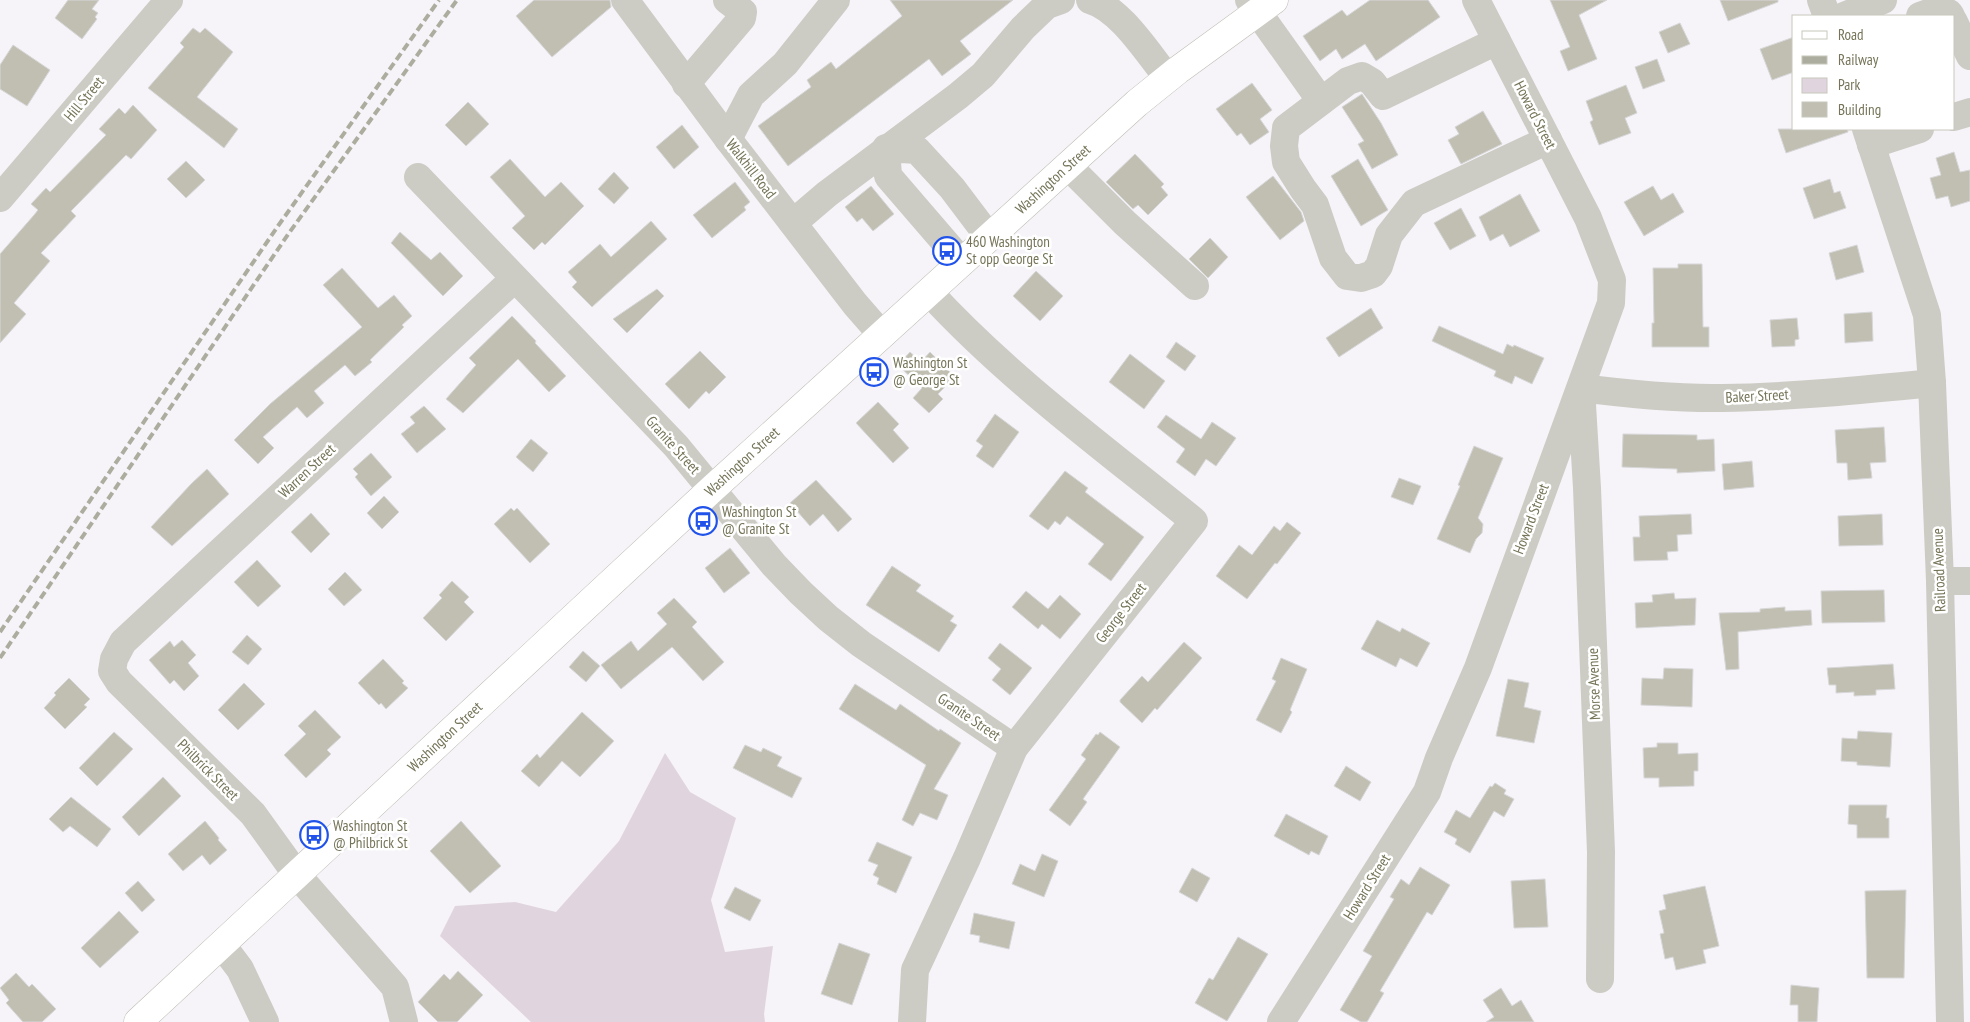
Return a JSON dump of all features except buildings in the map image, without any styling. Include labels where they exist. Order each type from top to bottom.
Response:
[{"type":"main road","name":"Washington Street","points":[[138,1022],[712,489],[1137,103],[1260,4]]},
{"type":"street","name":"Hill Street","points":[[0,198],[169,0]]},
{"type":"street","points":[[686,84],[742,18],[742,12],[727,0]]},
{"type":"street","points":[[728,139],[751,95],[785,64],[836,0]]},
{"type":"street","points":[[793,223],[886,148],[958,96],[983,75],[1023,28],[1047,4],[1061,0]]},
{"type":"street","points":[[1090,0],[1100,3],[1123,22],[1168,78]]},
{"type":"street","name":"Howard Street","points":[[1281,1022],[1427,792],[1439,758],[1478,668],[1611,303],[1612,280],[1588,218],[1476,0]]},
{"type":"street","points":[[1821,0],[1827,15]]},
{"type":"street","points":[[1846,15],[1883,0]]},
{"type":"street","points":[[1260,4],[1321,102]]},
{"type":"street","name":"Walkhill Road","points":[[637,5],[686,84],[855,304],[882,335]]},
{"type":"street","points":[[1923,15],[1939,9],[1950,15]]},
{"type":"street","points":[[1955,24],[1970,56]]},
{"type":"street","points":[[1498,42],[1383,96],[1372,82],[1362,76],[1348,81],[1286,128],[1284,146],[1286,162],[1315,205],[1333,258],[1347,276],[1362,278],[1374,274],[1379,266],[1389,235],[1414,203],[1548,140]]},
{"type":"street","points":[[1955,118],[1970,112]]},
{"type":"street","points":[[1868,137],[1914,130]]},
{"type":"street","name":"Railroad Avenue","points":[[1868,137],[1927,315],[1932,383],[1940,581],[1950,1022]]},
{"type":"street","points":[[886,148],[917,150],[952,188],[990,237]]},
{"type":"street","points":[[886,148],[888,176],[962,262]]},
{"type":"street","points":[[1068,166],[1124,223],[1195,286]]},
{"type":"street","name":"Granite Street","points":[[418,177],[676,446],[774,565],[828,618],[862,644],[1014,748]]},
{"type":"street","name":"Warren Street","points":[[112,671],[114,659],[123,642],[514,279]]},
{"type":"street","name":"George Street","points":[[912,1022],[915,970],[967,858],[1014,748],[1194,521],[1032,389],[956,322],[929,292]]},
{"type":"street","name":"Baker Street","points":[[1581,388],[1635,394],[1722,398],[1856,390],[1932,383]]},
{"type":"street","name":"Morse Avenue","points":[[1581,388],[1587,488],[1601,852],[1600,979]]},
{"type":"street","points":[[1940,581],[1970,581]]},
{"type":"street","name":"Philbrick Street","points":[[112,671],[118,682],[253,814],[298,875],[395,987],[404,1022]]},
{"type":"street","points":[[222,945],[240,969],[266,1022]]},
{"type":"green space","points":[[665,753],[690,792],[736,818],[711,900],[725,952],[773,946],[764,1014],[765,1022],[531,1022],[440,936],[455,906],[515,902],[556,912],[619,841]]},
{"type":"railway","points":[[0,632],[278,226],[439,0]]},
{"type":"railway","points":[[0,658],[289,233],[457,0]]},
{"type":"place","name":"460 Washington St opp George St","points":[[947,251]]},
{"type":"place","name":"Washington St @ George St","points":[[874,372]]},
{"type":"place","name":"Washington St @ Granite St","points":[[703,521]]},
{"type":"place","name":"Washington St @ Philbrick St","points":[[314,835]]}]
